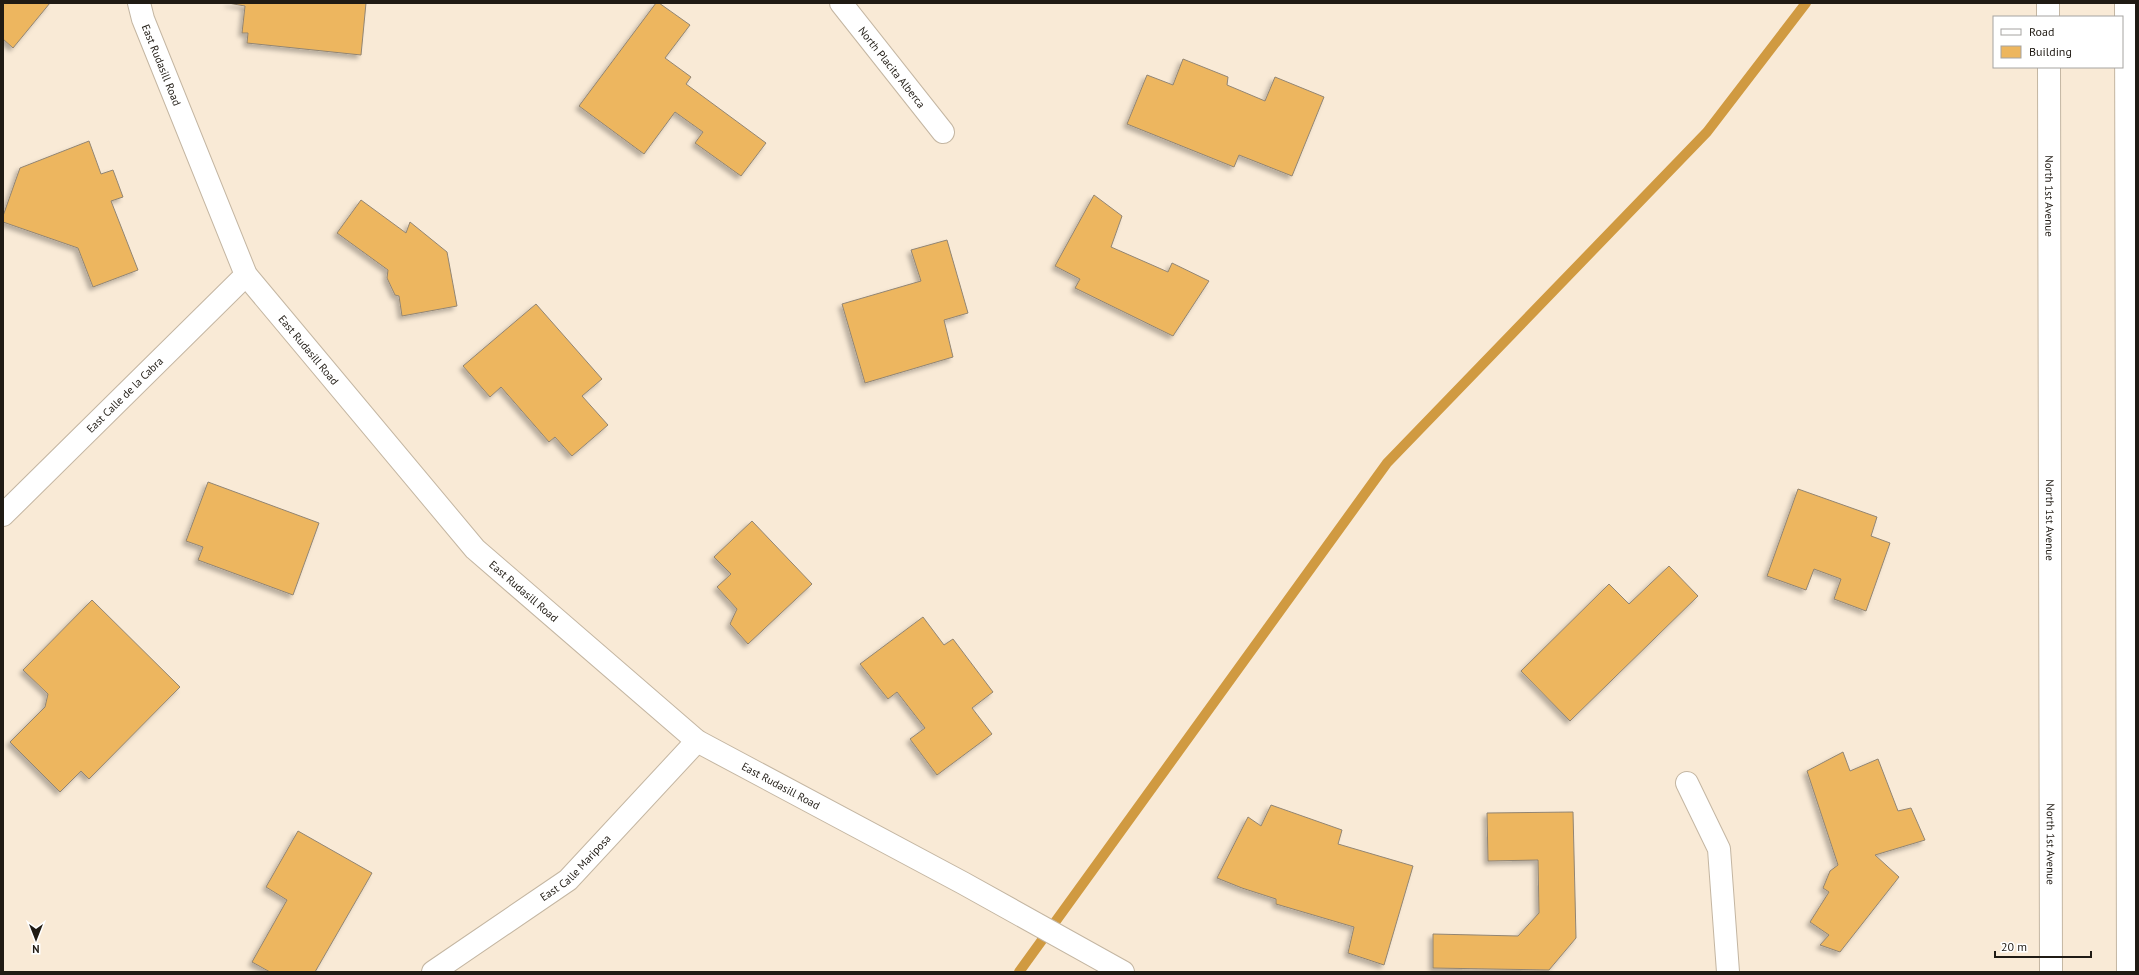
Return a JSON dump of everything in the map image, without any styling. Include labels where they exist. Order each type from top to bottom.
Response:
[{"type":"street","name":"East Rudasill Road","points":[[139,3],[143,19],[246,275],[476,549],[697,741],[962,883],[1123,972]]},
{"type":"street","name":"North Placita Alberca","points":[[840,3],[943,132]]},
{"type":"street","points":[[2048,3],[2048,16]]},
{"type":"street","points":[[2126,3],[2128,972]]},
{"type":"street","name":"North 1st Avenue","points":[[2049,68],[2051,972]]},
{"type":"street","name":"East Calle de la Cabra","points":[[3,515],[246,275]]},
{"type":"street","name":"East Calle Mariposa","points":[[433,972],[568,880],[697,741]]},
{"type":"street","points":[[1687,783],[1719,849],[1728,972]]},
{"type":"building","points":[[3,3],[50,3],[13,48],[3,39]]},
{"type":"building","points":[[228,3],[366,3],[361,55],[247,43],[248,33],[242,33],[245,6]]},
{"type":"building","points":[[656,3],[659,3],[690,25],[665,58],[691,77],[686,84],[766,143],[741,176],[695,143],[703,132],[675,112],[644,154],[579,106]]},
{"type":"building","points":[[1183,59],[1228,77],[1227,85],[1265,101],[1275,77],[1324,97],[1292,176],[1239,155],[1234,167],[1127,124],[1147,75],[1173,85]]},
{"type":"building","points":[[89,141],[101,174],[113,170],[123,197],[111,201],[138,270],[93,287],[78,248],[3,222],[3,216],[20,168]]},
{"type":"building","points":[[1094,195],[1122,216],[1111,247],[1168,272],[1172,263],[1209,281],[1173,336],[1075,288],[1080,279],[1055,266]]},
{"type":"building","points":[[361,200],[406,233],[410,222],[447,252],[457,306],[402,316],[399,296],[395,295],[387,278],[388,270],[337,233]]},
{"type":"building","points":[[947,240],[968,313],[944,320],[953,357],[865,383],[842,304],[921,281],[911,250]]},
{"type":"building","points":[[536,304],[602,379],[582,396],[608,425],[572,456],[555,437],[549,442],[501,387],[490,397],[463,366]]},
{"type":"building","points":[[208,482],[319,523],[293,595],[198,560],[203,547],[186,541]]},
{"type":"building","points":[[1798,489],[1877,517],[1871,536],[1890,543],[1866,611],[1834,599],[1841,579],[1814,569],[1806,590],[1767,576]]},
{"type":"building","points":[[752,521],[812,584],[748,644],[730,624],[737,609],[717,587],[731,574],[714,557]]},
{"type":"building","points":[[1669,566],[1698,596],[1570,721],[1521,671],[1609,584],[1629,604]]},
{"type":"building","points":[[92,600],[180,687],[89,779],[81,771],[60,792],[10,742],[45,707],[48,694],[23,670]]},
{"type":"building","points":[[923,617],[944,645],[953,639],[993,692],[972,708],[992,734],[937,775],[910,739],[925,728],[897,692],[888,699],[860,664]]},
{"type":"building","points":[[1843,752],[1850,771],[1878,759],[1898,811],[1911,808],[1925,840],[1875,855],[1899,877],[1840,952],[1820,945],[1829,935],[1810,922],[1829,892],[1823,888],[1830,871],[1838,865],[1807,771]]},
{"type":"building","points":[[1271,805],[1342,830],[1338,844],[1413,866],[1384,965],[1348,953],[1354,927],[1276,904],[1276,899],[1217,878],[1248,817],[1261,826]]},
{"type":"building","points":[[1573,812],[1576,938],[1549,970],[1433,968],[1433,934],[1518,936],[1539,913],[1538,860],[1488,861],[1487,813]]},
{"type":"building","points":[[298,831],[372,873],[315,972],[270,972],[252,962],[287,900],[266,887]]},
{"type":"waterway","points":[[1019,972],[1387,463],[1707,132],[1806,3]]}]
